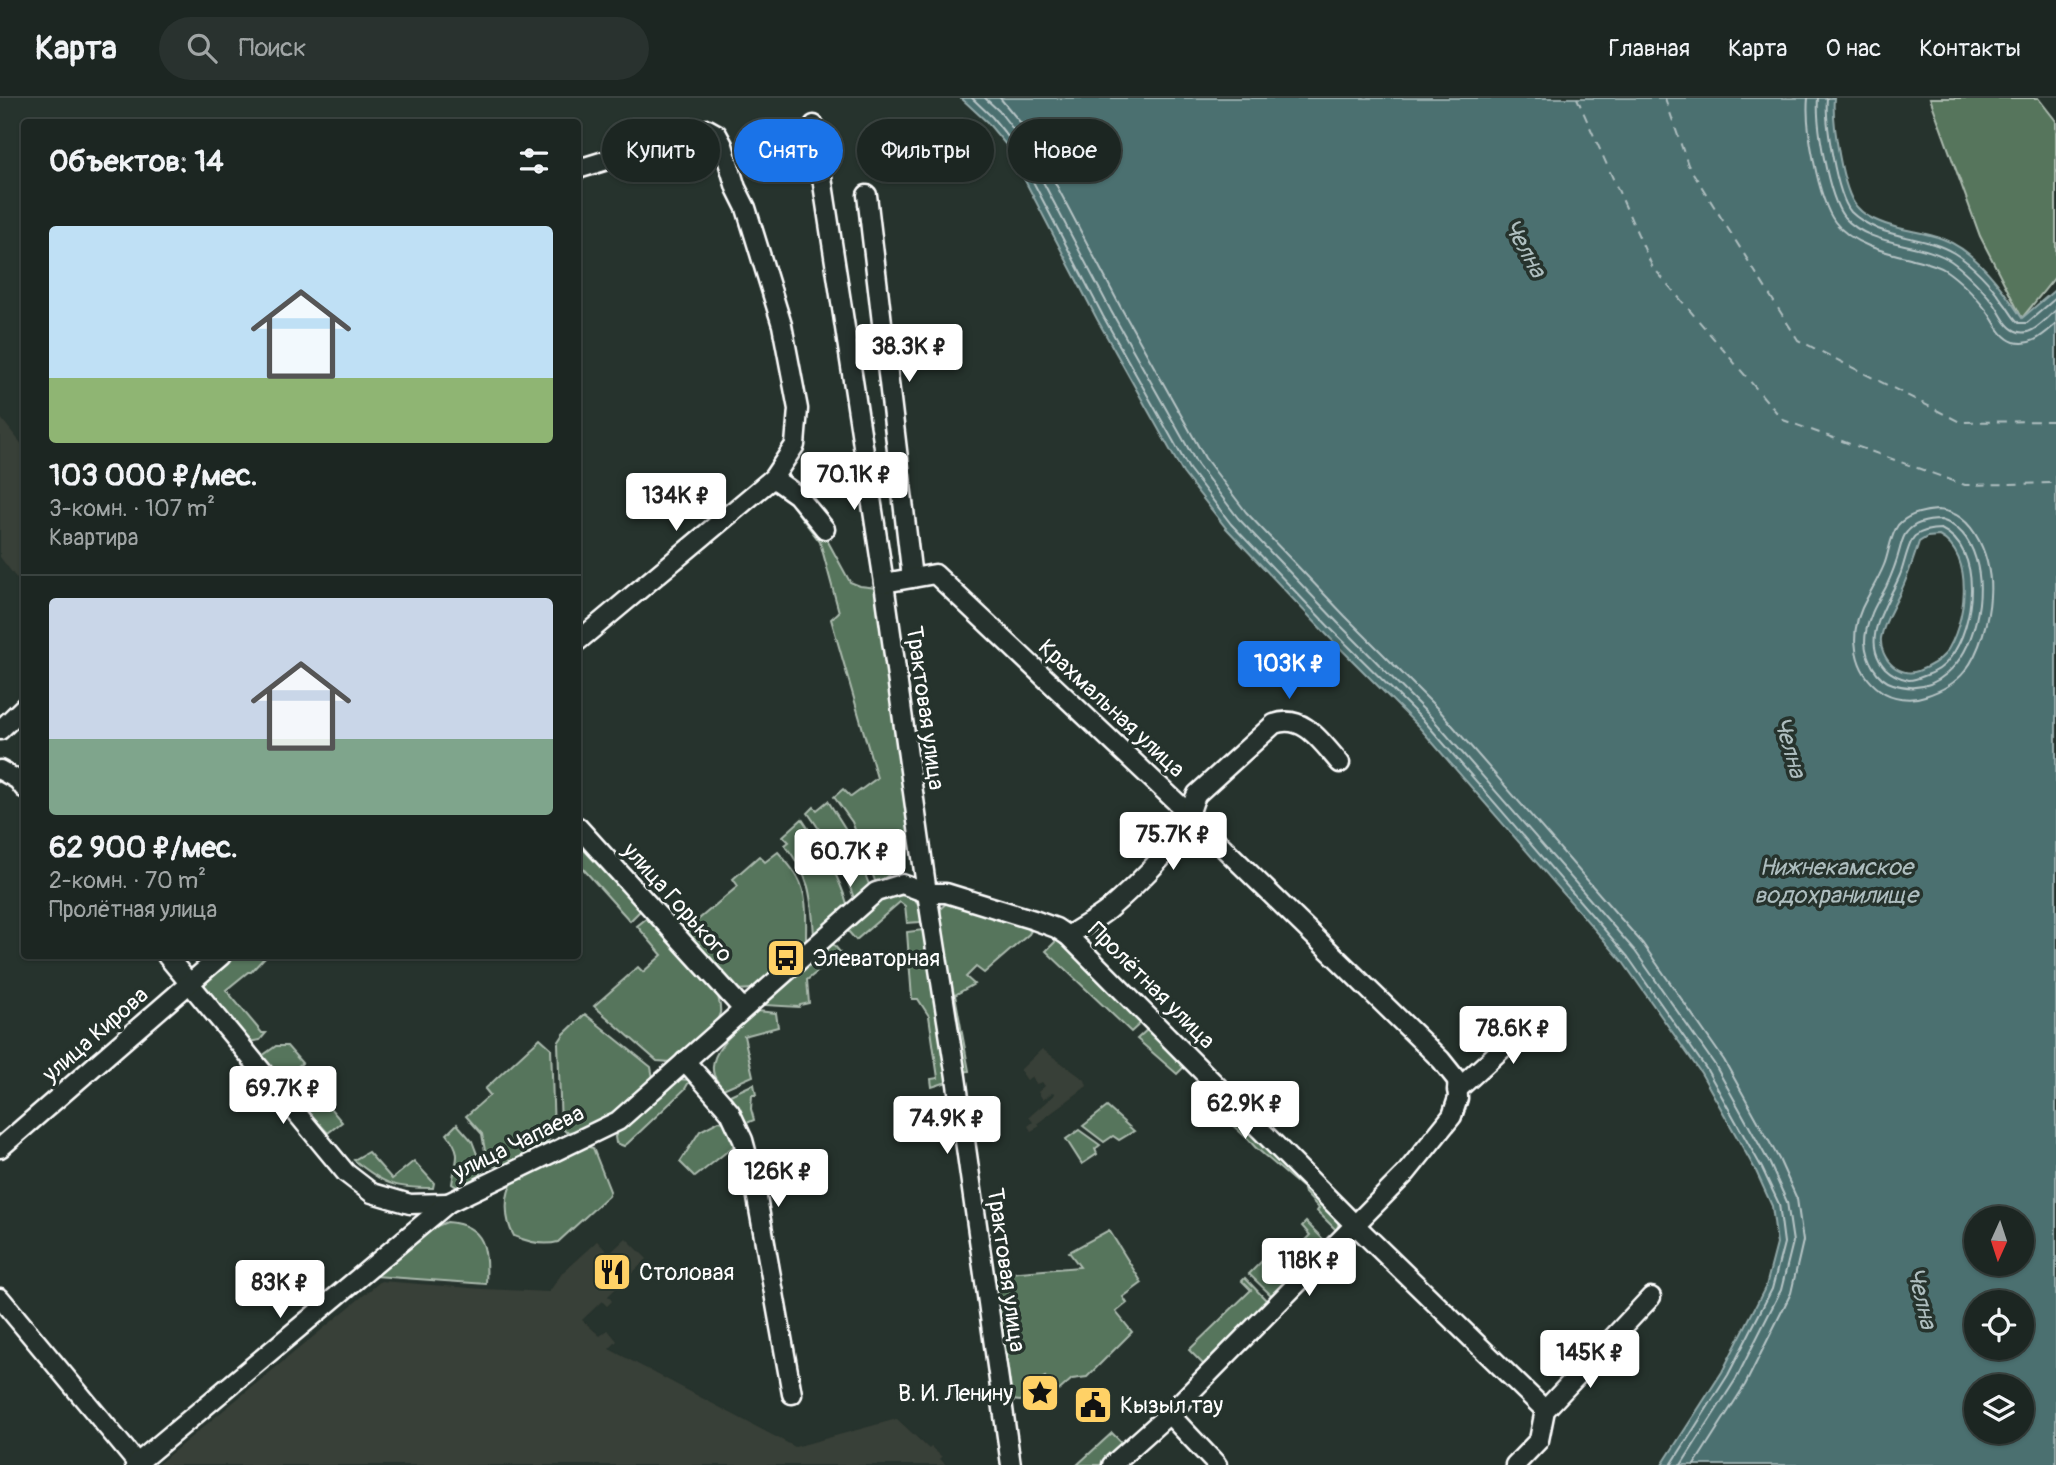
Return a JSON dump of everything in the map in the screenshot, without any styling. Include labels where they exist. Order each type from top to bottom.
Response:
[{"type":"street","points":[[581,168],[708,128],[717,134],[746,208],[782,325],[798,409],[795,445],[773,478],[581,638]]},
{"type":"street","name":"Трактовая улица","points":[[823,182],[884,583],[1010,1465]]},
{"type":"street","points":[[867,195],[912,578]]},
{"type":"street","points":[[773,478],[797,495],[825,529]]},
{"type":"street","name":"Крахмальная улица","points":[[884,583],[935,574],[1188,813],[1441,1060],[1457,1080],[1457,1094]]},
{"type":"street","points":[[0,730],[21,710]]},
{"type":"street","points":[[1068,936],[1108,909],[1155,864],[1183,831],[1197,794],[1274,724],[1284,720],[1305,726],[1340,763]]},
{"type":"street","points":[[0,771],[21,784]]},
{"type":"street","name":"улица Горького","points":[[581,830],[743,1009]]},
{"type":"street","name":"улица Чапаева","points":[[136,1464],[448,1203],[618,1121],[876,892],[901,884],[927,893]]},
{"type":"street","name":"Пролётная улица","points":[[927,893],[946,893],[1010,912],[1056,928],[1068,936],[1354,1224],[1545,1410]]},
{"type":"street","points":[[170,959],[346,1173],[372,1193],[384,1197],[410,1204],[448,1203]]},
{"type":"street","name":"улица Кирова","points":[[0,1148],[218,959]]},
{"type":"street","points":[[1112,1465],[1146,1437],[1406,1173],[1452,1116],[1457,1094],[1504,1047],[1508,1038],[1503,1024]]},
{"type":"street","points":[[685,1061],[730,1112],[743,1140],[754,1181],[792,1394]]},
{"type":"street","points":[[1515,1465],[1539,1440],[1545,1410],[1651,1297]]},
{"type":"street","points":[[0,1298],[136,1464]]},
{"type":"street","points":[[1169,1414],[1217,1465]]},
{"type":"shaded area","points":[[0,417],[21,443],[21,584],[0,557]]},
{"type":"shaded area","points":[[1042,1049],[1085,1080],[1087,1086],[1031,1131],[1028,1126],[1033,1122],[1029,1117],[1055,1094],[1053,1092],[1043,1100],[1038,1092],[1045,1086],[1042,1082],[1036,1084],[1032,1076],[1027,1080],[1020,1070]]},
{"type":"shaded area","points":[[626,1238],[647,1259],[608,1296],[612,1301],[607,1306],[602,1301],[582,1320],[600,1336],[608,1330],[617,1341],[609,1349],[795,1447],[897,1419],[929,1449],[931,1447],[942,1457],[940,1459],[946,1465],[157,1465],[381,1281],[549,1292],[563,1272],[597,1241],[609,1254]]},
{"type":"green space","points":[[1930,98],[2038,98],[2056,121],[2056,276],[2022,318],[1980,236]]},
{"type":"green space","points":[[784,495],[793,498],[826,538],[850,582],[877,588],[912,833],[900,862],[890,874],[876,883],[852,822],[834,797],[843,789],[851,797],[877,778],[831,619],[839,612],[820,542]]},
{"type":"green space","points":[[828,801],[850,836],[870,887],[855,901],[835,855],[808,813]]},
{"type":"green space","points":[[802,819],[834,872],[848,907],[814,935],[808,887],[794,857],[785,845],[789,842],[783,836]]},
{"type":"green space","points":[[583,849],[641,910],[630,921],[581,866]]},
{"type":"green space","points":[[778,852],[794,871],[801,885],[806,908],[806,940],[775,963],[778,966],[752,989],[737,990],[659,908],[662,905],[680,927],[693,924],[738,886],[733,879],[759,856],[765,862]]},
{"type":"green space","points":[[898,895],[908,896],[918,904],[924,917],[920,922],[907,923],[905,906],[900,902],[856,940],[847,930],[882,900]]},
{"type":"green space","points":[[949,901],[1033,927],[1029,934],[984,973],[976,967],[966,977],[974,984],[955,995],[969,1071],[964,1072],[939,921],[941,908]]},
{"type":"green space","points":[[647,918],[718,996],[720,1004],[720,1013],[712,1026],[671,1062],[657,1061],[594,1006],[638,967],[643,972],[662,955],[637,926]]},
{"type":"green space","points":[[923,930],[928,934],[947,1082],[932,1087],[931,1079],[938,1078],[929,1016],[918,999],[912,999],[907,932]]},
{"type":"green space","points":[[1058,939],[1081,957],[1143,1021],[1131,1032],[1046,951]]},
{"type":"green space","points":[[833,944],[841,953],[807,980],[809,1003],[799,1007],[764,1005]]},
{"type":"green space","points":[[230,959],[263,959],[251,972],[226,990],[262,1033],[266,1033],[260,1040],[248,1042],[205,990],[205,980]]},
{"type":"green space","points":[[757,1011],[776,1013],[778,1027],[744,1036],[753,1076],[723,1089],[714,1075],[715,1057],[727,1039]]},
{"type":"green space","points":[[585,1014],[651,1067],[653,1078],[601,1120],[566,1132],[561,1127],[558,1043]]},
{"type":"green space","points":[[1149,1028],[1186,1065],[1177,1074],[1137,1039]]},
{"type":"green space","points":[[540,1038],[551,1048],[554,1130],[548,1141],[501,1168],[489,1165],[482,1134],[466,1116],[490,1095],[485,1089]]},
{"type":"green space","points":[[276,1046],[287,1046],[302,1063],[282,1079],[262,1056]]},
{"type":"green space","points":[[678,1079],[690,1080],[685,1089],[628,1143],[624,1146],[616,1143],[615,1137],[619,1128]]},
{"type":"green space","points":[[308,1082],[342,1122],[328,1133],[293,1095]]},
{"type":"green space","points":[[754,1084],[756,1095],[752,1095],[751,1109],[754,1120],[747,1123],[730,1095]]},
{"type":"green space","points":[[1220,1100],[1339,1219],[1337,1231],[1317,1211],[1319,1208],[1304,1189],[1213,1108]]},
{"type":"green space","points":[[1107,1107],[1134,1131],[1119,1140],[1113,1136],[1104,1142],[1083,1126]]},
{"type":"green space","points":[[719,1121],[729,1123],[747,1179],[742,1180],[734,1146],[695,1177],[680,1162],[700,1131]]},
{"type":"green space","points":[[457,1124],[472,1141],[483,1170],[479,1177],[457,1187],[452,1184],[457,1153],[447,1134]]},
{"type":"green space","points":[[1079,1130],[1100,1145],[1095,1149],[1097,1154],[1082,1164],[1066,1139]]},
{"type":"green space","points":[[585,1146],[593,1148],[610,1191],[608,1196],[558,1242],[536,1243],[514,1236],[509,1223],[507,1199],[515,1179]]},
{"type":"green space","points":[[368,1152],[392,1179],[414,1161],[434,1183],[433,1188],[399,1186],[382,1180],[354,1160]]},
{"type":"green space","points":[[447,1222],[470,1228],[482,1241],[486,1260],[486,1284],[374,1276],[427,1230]]},
{"type":"green space","points":[[1306,1222],[1326,1242],[1292,1276],[1269,1255],[1274,1251],[1286,1260],[1310,1235],[1302,1226]]},
{"type":"green space","points":[[1109,1230],[1142,1283],[1123,1297],[1127,1303],[1116,1312],[1132,1332],[1087,1377],[1072,1379],[1055,1394],[1045,1377],[1027,1391],[1023,1391],[1025,1397],[1021,1401],[1010,1400],[995,1274],[1080,1267],[1069,1252]]},
{"type":"green space","points":[[1262,1261],[1285,1283],[1272,1296],[1249,1274]]},
{"type":"green space","points":[[1245,1278],[1268,1302],[1204,1365],[1189,1350],[1251,1290],[1242,1281]]},
{"type":"green space","points":[[1112,1433],[1125,1446],[1102,1465],[1077,1465]]},
{"type":"water","points":[[961,98],[1834,98],[1836,138],[1843,171],[1852,199],[1862,212],[1888,225],[1935,236],[1967,252],[1988,272],[2022,318],[2056,289],[2056,1465],[1662,1465],[1722,1372],[1766,1286],[1777,1244],[1772,1206],[1756,1171],[1701,1073],[1623,962],[1419,727],[1226,528],[1183,473],[1097,319],[1026,182],[1121,182],[1121,119],[1008,119],[1008,148],[994,130],[994,119],[984,119]],"holes":[[[1939,536],[1951,545],[1963,574],[1964,591],[1958,626],[1945,654],[1936,662],[1915,672],[1905,672],[1888,660],[1882,649],[1881,638],[1886,620],[1906,581],[1919,542],[1927,537]]]},
{"type":"ferry route","points":[[1577,98],[1652,266],[1783,420],[1965,485],[2056,483]]},
{"type":"ferry route","points":[[1665,98],[1688,165],[1798,340],[1960,422],[2056,421]]},
{"type":"place","name":"Элеваторная","points":[[786,958]]},
{"type":"place","name":"Столовая","points":[[612,1272]]},
{"type":"place","name":"В. И. Ленину","points":[[1040,1393]]},
{"type":"place","name":"Кызыл тау","points":[[1093,1405]]},
{"type":"water label","name":"Челна","points":[[1525,248]]},
{"type":"water label","name":"Челна","points":[[1790,747]]},
{"type":"water label","name":"Нижнекамское водохранилище","points":[[1836,881]]},
{"type":"water label","name":"Челна","points":[[1922,1298]]}]
